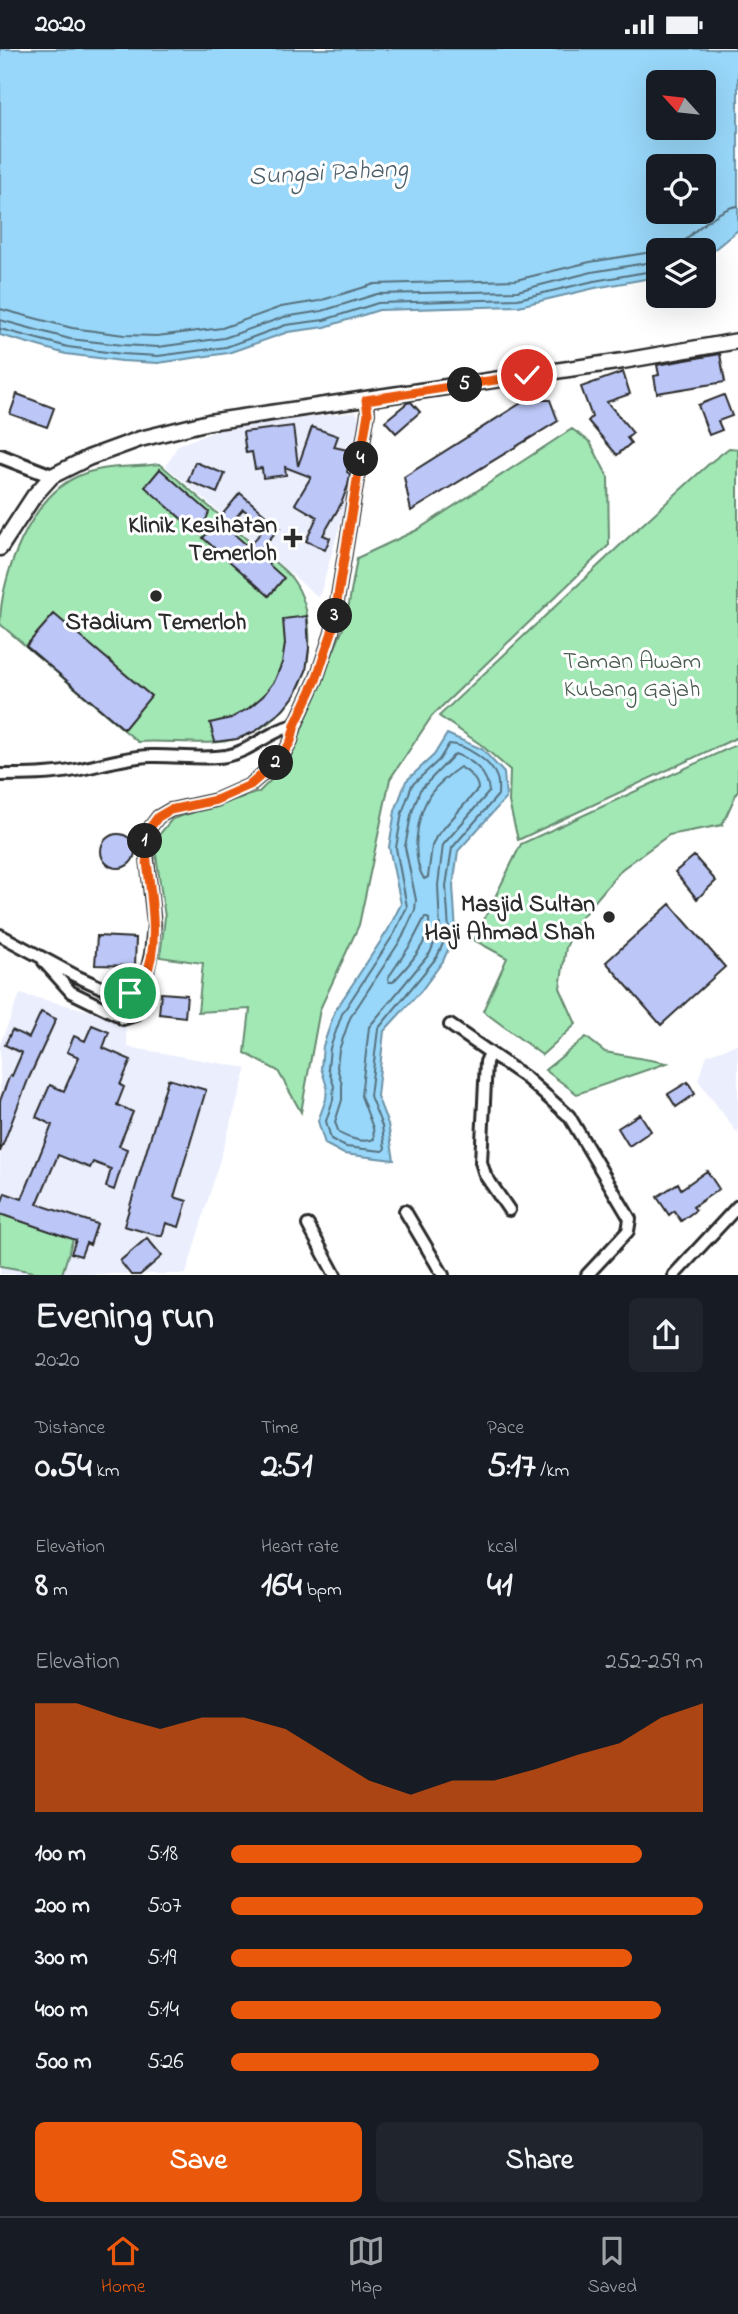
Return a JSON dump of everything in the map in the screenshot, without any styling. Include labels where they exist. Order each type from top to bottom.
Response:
[{"type":"main road","points":[[0,548],[34,496],[52,476],[111,448],[167,432],[209,422],[623,361],[738,341]]},
{"type":"street","points":[[40,957],[71,992],[123,1019],[132,1017],[139,1007],[151,954],[154,924],[145,840],[149,829],[158,817],[170,810],[216,800],[250,785],[281,758],[291,741],[332,632],[368,413],[366,400]]},
{"type":"street","points":[[0,456],[52,476]]},
{"type":"street","points":[[0,775],[73,771],[121,759],[151,756],[227,755],[252,747],[284,727],[295,725]]},
{"type":"street","points":[[0,935],[118,995],[130,993],[145,978]]},
{"type":"street","points":[[130,993],[137,998],[139,1007]]},
{"type":"street","points":[[116,1014],[113,1004],[118,995]]},
{"type":"street","points":[[450,1025],[525,1077],[569,1115],[630,1219],[628,1231],[587,1275]]},
{"type":"street","points":[[489,1053],[486,1062],[481,1162],[485,1175],[509,1210]]},
{"type":"street","points":[[674,1275],[738,1206]]},
{"type":"street","points":[[405,1211],[443,1275]]},
{"type":"street","points":[[308,1225],[335,1275]]},
{"type":"shaded area","name":"Klinik Kesihatan Temerloh","points":[[356,412],[361,423],[354,477],[319,598],[166,466],[178,445],[227,427]]},
{"type":"shaded area","points":[[20,994],[124,1019],[128,1047],[247,1068],[186,1274],[0,1274],[0,1044]]},
{"type":"shaded area","points":[[738,1044],[738,1134],[698,1080],[707,1055]]},
{"type":"green space","points":[[572,429],[590,442],[608,477],[609,545],[432,716],[390,779],[359,925],[320,1009],[301,1112],[278,1071],[245,1053],[250,1009],[198,1012],[203,963],[160,957],[165,917],[154,841],[172,819],[259,792],[288,763],[346,621],[357,558],[417,530]]},
{"type":"green space","name":"Taman Awam Kubang Gajah","points":[[729,448],[738,449],[738,737],[518,840],[509,802],[510,770],[480,744],[439,716],[632,534]]},
{"type":"green space","points":[[160,464],[286,571],[304,603],[309,644],[301,683],[276,717],[239,738],[202,743],[138,742],[0,624],[6,584],[21,541],[45,502],[60,487],[76,477],[96,470]]},
{"type":"green space","points":[[738,744],[738,790],[722,825],[669,835],[622,869],[579,920],[566,947],[560,988],[576,1024],[542,1055],[483,1011],[507,958],[474,940],[521,844]]},
{"type":"green space","points":[[586,1037],[605,1052],[667,1063],[577,1094],[545,1070]]},
{"type":"green space","points":[[0,1214],[73,1239],[62,1274],[0,1266]]},
{"type":"water","name":"Sungai Pahang","points":[[0,49],[738,49],[738,230],[716,248],[716,238],[646,238],[646,279],[519,306],[379,310],[325,327],[288,332],[228,353],[158,363],[66,354],[0,335]]},
{"type":"water","points":[[447,734],[482,749],[504,773],[506,798],[458,851],[453,886],[456,932],[443,961],[421,991],[384,1031],[377,1096],[388,1124],[394,1160],[344,1154],[325,1144],[318,1121],[326,1099],[327,1087],[321,1068],[323,1046],[335,1011],[388,930],[401,904],[389,847],[395,811],[406,781],[434,755]]},
{"type":"building","points":[[720,354],[725,382],[657,393],[654,376],[659,375],[657,365]]},
{"type":"building","points":[[623,372],[630,394],[607,402],[633,433],[627,438],[631,443],[617,455],[588,421],[592,417],[581,387]]},
{"type":"building","points":[[17,394],[54,408],[47,427],[10,414]]},
{"type":"building","points":[[724,395],[732,416],[718,421],[722,430],[709,435],[698,405]]},
{"type":"building","points":[[526,400],[550,400],[558,421],[411,511],[404,477]]},
{"type":"building","points":[[411,402],[420,412],[396,433],[385,421]]},
{"type":"building","points":[[293,426],[298,466],[312,427],[338,436],[334,447],[352,451],[347,472],[350,474],[348,485],[341,504],[323,535],[330,538],[325,550],[306,541],[317,517],[295,504],[311,477],[285,467],[286,475],[263,478],[262,468],[255,469],[252,452],[246,453],[243,432]]},
{"type":"building","points":[[195,462],[225,474],[217,493],[188,481]]},
{"type":"building","points":[[160,469],[209,512],[200,535],[145,487]]},
{"type":"building","points":[[240,493],[280,527],[257,554],[284,578],[269,596],[203,538]],"holes":[[[243,509],[265,527],[249,547],[227,528]]]},
{"type":"building","points":[[54,614],[151,696],[124,729],[26,646]]},
{"type":"building","points":[[307,616],[309,648],[306,671],[295,695],[283,710],[256,731],[237,739],[215,742],[210,723],[231,718],[249,708],[275,680],[282,663],[285,644],[283,619]]},
{"type":"building","points":[[118,834],[130,839],[135,851],[130,863],[118,868],[106,863],[101,851],[106,839]]},
{"type":"building","points":[[694,856],[716,881],[697,899],[675,872]]},
{"type":"building","points":[[670,904],[725,967],[661,1025],[606,962]]},
{"type":"building","points":[[97,936],[136,938],[135,966],[95,965]]},
{"type":"building","points":[[161,993],[187,995],[185,1017],[159,1014]]},
{"type":"building","points":[[41,1012],[56,1019],[28,1080],[0,1152],[0,1101],[22,1053],[5,1045],[12,1030],[29,1038]]},
{"type":"building","points":[[92,1025],[109,1032],[103,1048],[131,1060],[120,1085],[124,1087],[117,1105],[133,1112],[119,1146],[127,1149],[114,1190],[106,1187],[111,1169],[93,1162],[90,1168],[58,1155],[37,1204],[97,1224],[90,1245],[86,1243],[81,1256],[71,1253],[76,1240],[0,1214],[0,1207],[5,1193],[22,1199],[52,1125],[36,1117],[50,1085],[64,1091],[79,1057],[67,1052],[74,1036],[85,1041]]},
{"type":"building","points":[[168,1079],[206,1090],[174,1197],[187,1201],[179,1227],[166,1223],[162,1236],[159,1236],[124,1226]]},
{"type":"building","points":[[688,1082],[695,1094],[676,1107],[668,1094]]},
{"type":"building","points":[[640,1114],[651,1131],[629,1146],[618,1128]]},
{"type":"building","points":[[707,1171],[719,1189],[693,1207],[696,1210],[681,1221],[674,1211],[669,1215],[657,1197],[678,1183],[681,1189]]},
{"type":"building","points":[[147,1238],[162,1256],[140,1275],[131,1275],[120,1261]]},
{"type":"place","name":"Klinik Kesihatan Temerloh","points":[[293,538]]},
{"type":"place","name":"Stadium Temerloh","points":[[156,596]]},
{"type":"place","name":"Masjid Sultan Haji Ahmad Shah","points":[[609,917]]},
{"type":"route","points":[[130,993],[145,978],[151,954],[154,924],[145,840],[149,829],[158,817],[170,810],[216,800],[250,785],[281,758],[291,741],[295,725],[316,680],[332,632],[368,413],[366,400],[527,375]]}]
